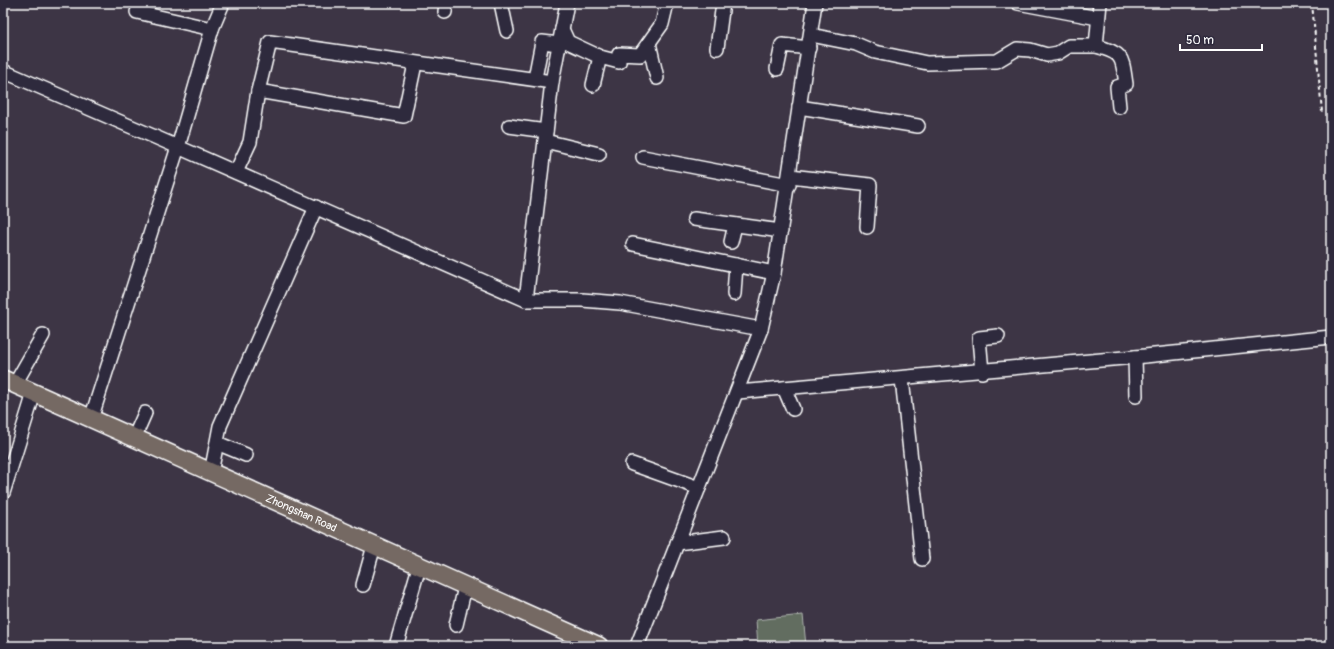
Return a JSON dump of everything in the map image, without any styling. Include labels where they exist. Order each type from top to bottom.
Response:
[{"type":"main road","name":"Zhongshan Road","points":[[9,382],[419,567],[599,646]]},
{"type":"street","points":[[91,419],[178,147],[212,29],[223,3]]},
{"type":"street","points":[[501,3],[507,31]]},
{"type":"street","points":[[526,300],[552,82],[567,3]]},
{"type":"street","points":[[562,29],[568,42],[600,57],[619,62],[619,54],[640,55],[662,24],[667,3]]},
{"type":"street","points":[[717,48],[723,3]]},
{"type":"street","points":[[637,646],[738,392],[761,329],[774,273],[781,232],[816,3]]},
{"type":"street","points":[[1018,3],[1098,18]]},
{"type":"street","points":[[1096,46],[1100,3]]},
{"type":"street","points":[[137,12],[212,29]]},
{"type":"street","points":[[811,34],[856,44],[875,52],[927,63],[997,61],[1017,49],[1030,50],[1047,55],[1058,53],[1069,46],[1096,46],[1114,51],[1123,61],[1126,84],[1117,86],[1119,107]]},
{"type":"street","points":[[236,172],[250,142],[258,91],[270,42],[415,64],[552,82]]},
{"type":"street","points":[[536,73],[542,42],[559,44]]},
{"type":"street","points":[[648,43],[657,78]]},
{"type":"street","points":[[777,69],[782,45],[809,48]]},
{"type":"street","points":[[593,85],[600,57]]},
{"type":"street","points":[[258,91],[404,116],[415,64]]},
{"type":"street","points":[[3,71],[526,300],[582,300],[620,303],[761,329]]},
{"type":"street","points":[[799,107],[918,126]]},
{"type":"street","points":[[509,126],[599,154]]},
{"type":"street","points":[[643,157],[789,181],[870,185],[867,227]]},
{"type":"street","points":[[211,473],[220,426],[316,207]]},
{"type":"street","points":[[694,219],[781,232]]},
{"type":"street","points":[[731,242],[735,225]]},
{"type":"street","points":[[633,244],[774,273]]},
{"type":"street","points":[[734,294],[736,265]]},
{"type":"street","points":[[9,382],[43,336]]},
{"type":"street","points":[[982,372],[979,338],[998,336]]},
{"type":"street","points":[[738,392],[982,372],[1331,337]]},
{"type":"street","points":[[1135,357],[1136,396]]},
{"type":"street","points":[[902,379],[922,559]]},
{"type":"street","points":[[784,388],[793,409]]},
{"type":"street","points":[[3,493],[34,392]]},
{"type":"street","points":[[134,438],[145,413]]},
{"type":"street","points":[[217,443],[246,455]]},
{"type":"street","points":[[632,464],[699,488]]},
{"type":"street","points":[[677,543],[724,537]]},
{"type":"street","points":[[363,585],[374,546]]},
{"type":"street","points":[[396,646],[419,567]]},
{"type":"street","points":[[456,625],[465,587]]},
{"type":"path","points":[[1312,3],[1322,112]]},
{"type":"green space","points":[[803,615],[806,646],[758,646],[756,620]]}]
